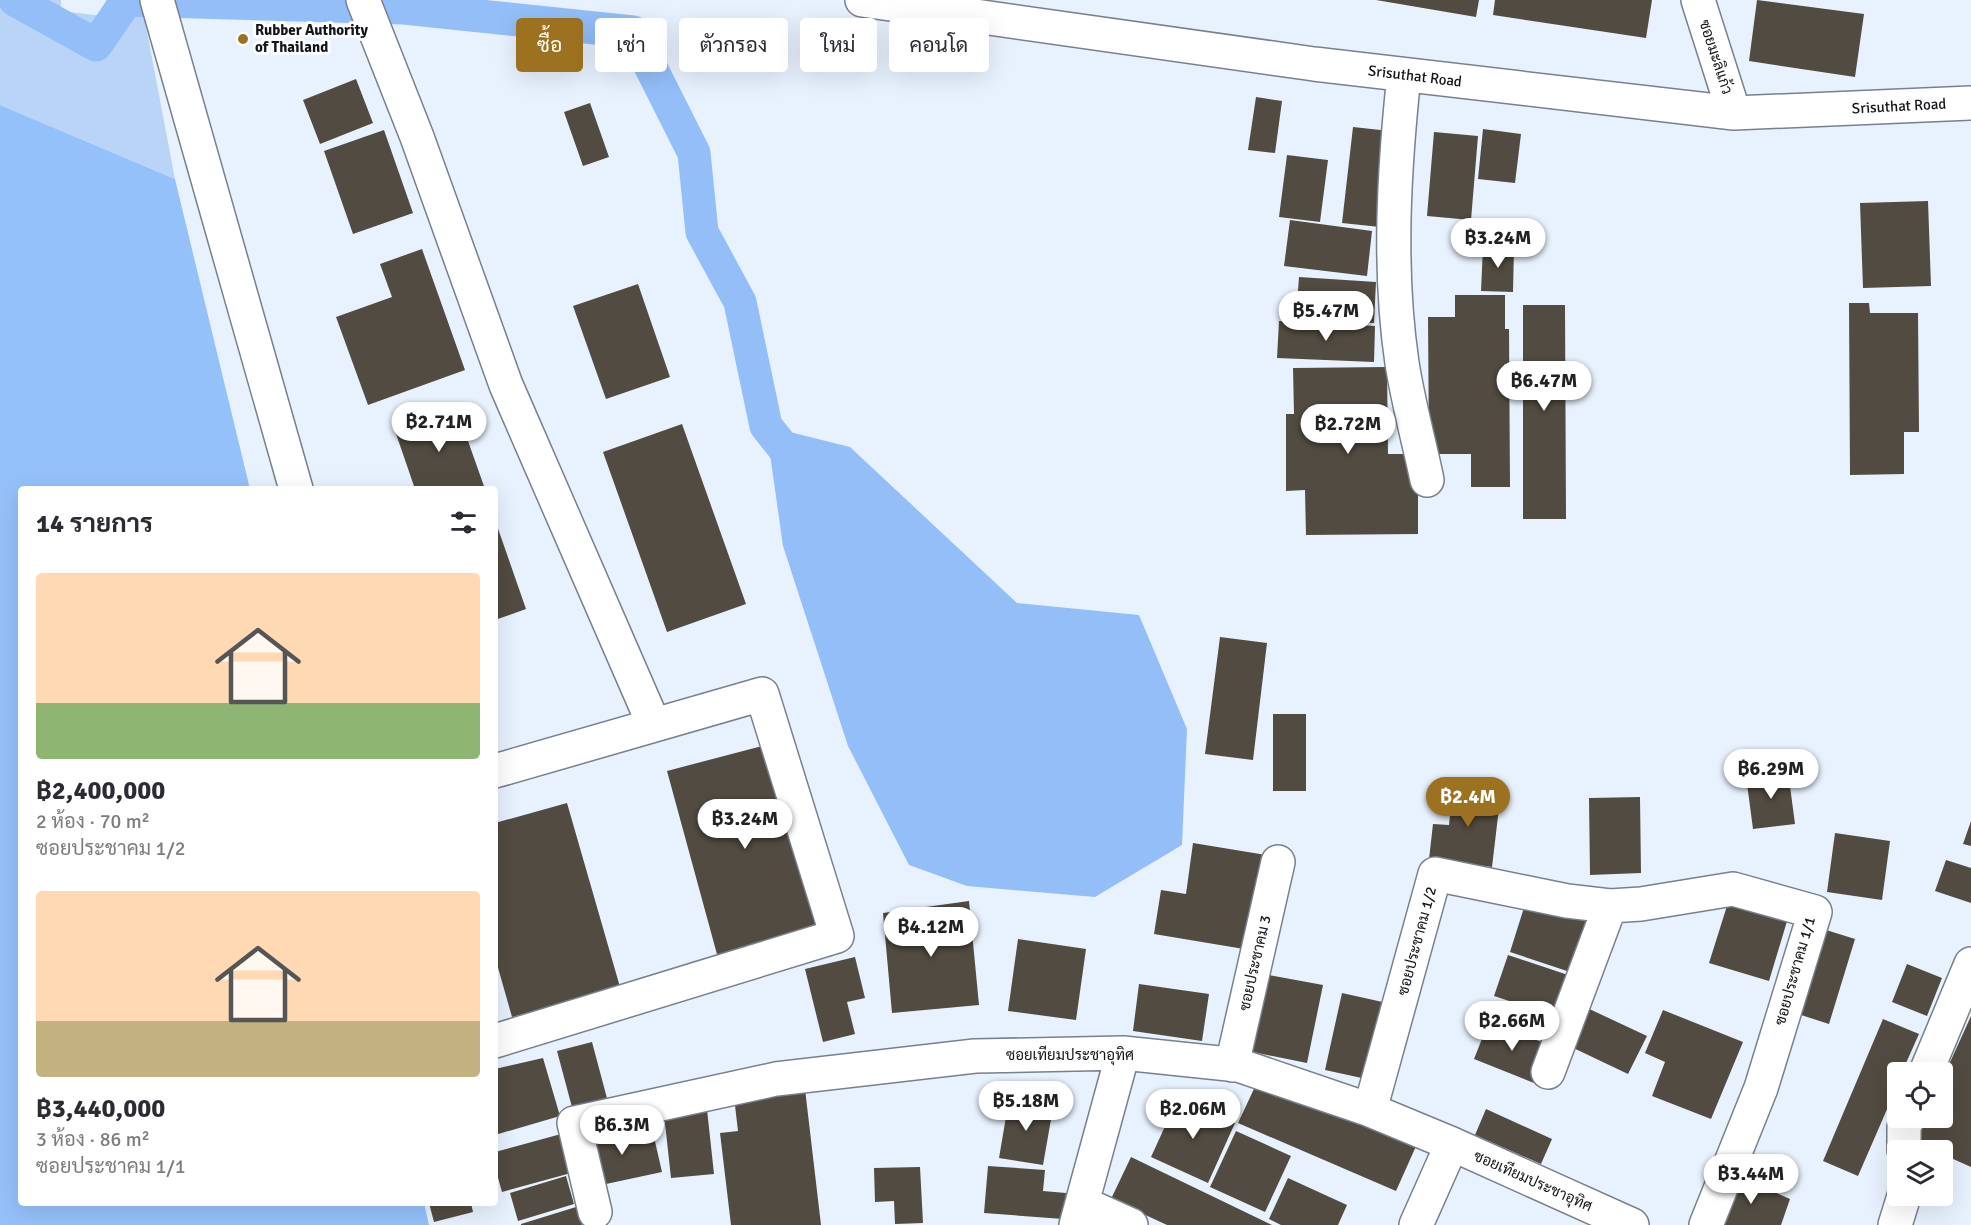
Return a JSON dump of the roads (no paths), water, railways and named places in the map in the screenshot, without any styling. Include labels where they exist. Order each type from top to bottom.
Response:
[{"type":"street","points":[[157,0],[295,486]]},
{"type":"street","points":[[363,0],[417,137],[506,385],[654,725]]},
{"type":"street","name":"Srisuthat Road","points":[[862,0],[1404,75],[1734,113],[1971,103]]},
{"type":"street","name":"ซอยมะลิแก้ว","points":[[1698,0],[1734,113]]},
{"type":"street","points":[[1404,75],[1397,143],[1396,286],[1402,363],[1427,480]]},
{"type":"street","points":[[1971,92],[1971,103]]},
{"type":"street","points":[[498,770],[762,694],[837,936],[498,1040]]},
{"type":"street","name":"ซอยประชาคม 3","points":[[1232,1065],[1278,862]]},
{"type":"street","name":"ซอยประชาคม 1/2","points":[[1370,1110],[1435,874],[1567,901],[1610,906]]},
{"type":"street","name":"ซอยประชาคม 1/1","points":[[1610,906],[1733,889],[1815,912],[1761,1088],[1706,1225]]},
{"type":"street","points":[[1548,1072],[1610,906]]},
{"type":"street","points":[[1930,1062],[1971,964]]},
{"type":"street","points":[[1123,1053],[1079,1214],[1131,1225]]},
{"type":"street","name":"ซอยเทียมประชาอุทิศ","points":[[595,1212],[574,1123],[776,1079],[975,1056],[1123,1053],[1232,1065],[1370,1110],[1452,1144],[1632,1225]]},
{"type":"street","points":[[1416,1225],[1452,1144]]},
{"type":"street","points":[[1895,1225],[1902,1206]]},
{"type":"waterway","points":[[15,0],[96,45],[127,0],[404,8],[633,32],[694,153],[702,232],[740,302],[766,426],[794,461]]},
{"type":"place","name":"Rubber Authority of Thailand","points":[[243,39]]}]
